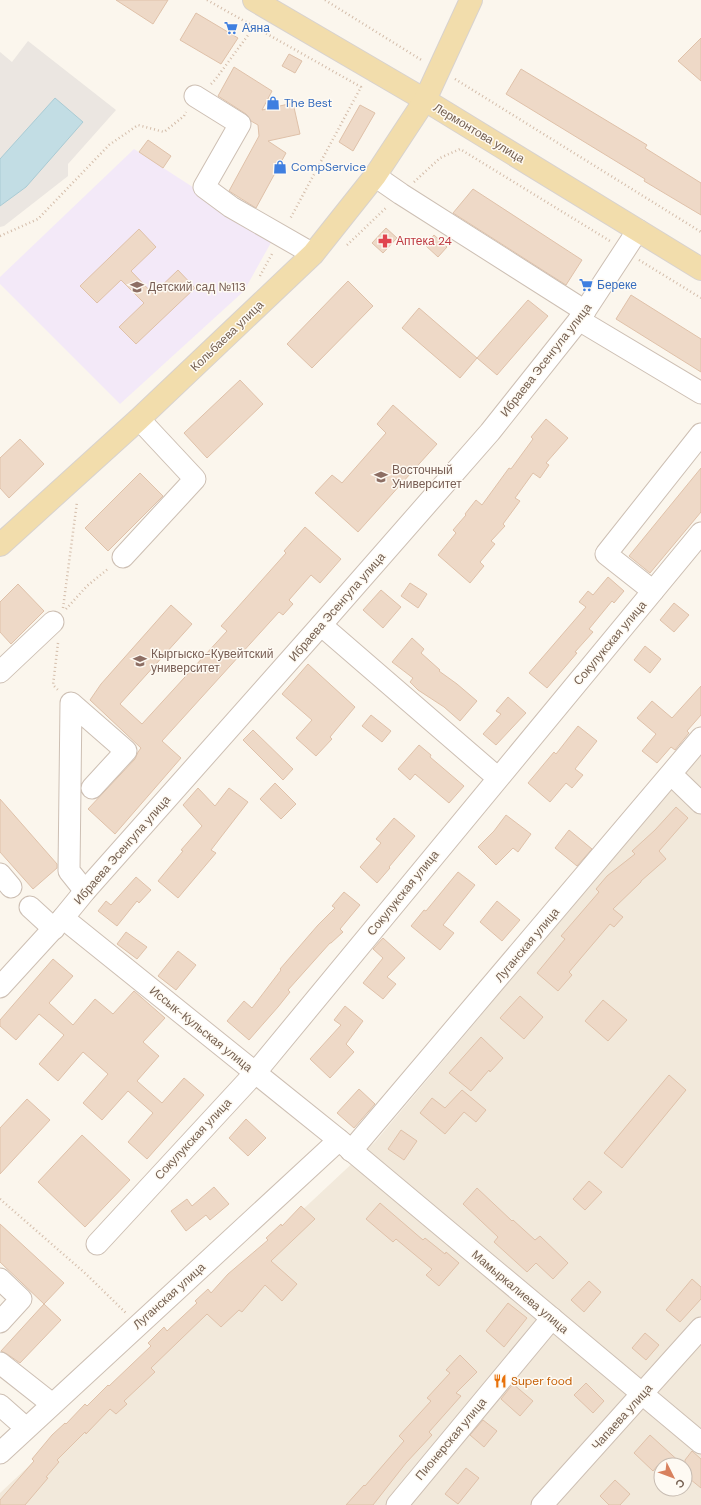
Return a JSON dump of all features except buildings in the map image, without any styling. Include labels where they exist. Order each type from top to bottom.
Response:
[{"type":"main road","name":"Лермонтова улица","points":[[254,0],[425,100],[701,269]]},
{"type":"main road","name":"Кольбаева улица","points":[[0,545],[140,419],[313,254],[375,176],[425,100],[471,0]]},
{"type":"street","points":[[195,96],[240,124],[204,187],[231,207],[313,254]]},
{"type":"street","points":[[375,176],[582,316],[701,393]]},
{"type":"street","name":"Ибраева Эсенгула улица","points":[[0,987],[59,924],[85,891],[490,432],[582,316],[638,230]]},
{"type":"street","points":[[122,557],[195,479],[140,419]]},
{"type":"street","points":[[653,591],[606,554],[701,434]]},
{"type":"street","name":"Сокулукская улица","points":[[97,1244],[255,1073],[701,533]]},
{"type":"street","points":[[321,625],[498,778]]},
{"type":"street","points":[[0,672],[56,630]]},
{"type":"street","points":[[71,703],[69,871],[85,891]]},
{"type":"street","points":[[71,703],[126,751],[92,788]]},
{"type":"street","name":"Луганская улица","points":[[0,1453],[138,1324],[345,1146],[678,781],[701,738]]},
{"type":"street","points":[[678,781],[701,803]]},
{"type":"street","name":"Иссык-Кульская улица","points":[[30,908],[59,924],[255,1073],[345,1146]]},
{"type":"street","name":"Мамыркалиева улица","points":[[345,1146],[701,1443]]},
{"type":"street","points":[[0,1279],[21,1299],[0,1322]]},
{"type":"street","name":"Пионерская улица","points":[[397,1505],[552,1318]]},
{"type":"street","name":"Чапаева улица","points":[[542,1505],[701,1328]]},
{"type":"street","points":[[0,1363],[52,1404]]},
{"type":"street","points":[[0,1405],[26,1428]]},
{"type":"path","points":[[207,0],[361,87],[260,278]]},
{"type":"path","points":[[325,0],[416,58],[440,69],[701,232]]},
{"type":"path","points":[[0,236],[38,219],[110,145],[138,125],[164,132],[184,116],[195,96],[215,80],[254,27]]},
{"type":"path","points":[[344,248],[440,158],[460,149],[701,298]]},
{"type":"path","points":[[77,501],[62,614],[87,586],[122,557]]},
{"type":"path","points":[[56,630],[53,685],[71,703]]},
{"type":"path","points":[[0,1199],[86,1274],[138,1324]]},
{"type":"shaded area","points":[[28,41],[116,110],[68,164],[68,176],[4,226],[0,227],[0,52],[12,62]]},
{"type":"shaded area","points":[[134,149],[273,239],[244,291],[120,404],[0,284],[0,277]]},
{"type":"shaded area","points":[[701,753],[701,1505],[0,1505],[0,1493],[375,1142]]},
{"type":"water","points":[[55,98],[83,122],[26,187],[0,206],[0,159]]},
{"type":"place","name":"Аяна","points":[[231,28]]},
{"type":"place","name":"The Best","points":[[273,103]]},
{"type":"place","name":"CompService","points":[[280,167]]},
{"type":"place","name":"Аптека 24","points":[[385,241]]},
{"type":"place","name":"Береке","points":[[586,285]]},
{"type":"place","name":"Детский сад №113","points":[[137,287]]},
{"type":"place","name":"Восточный Университет","points":[[381,477]]},
{"type":"place","name":"Кыргыско-Кувейтский университет","points":[[140,661]]},
{"type":"place","name":"Super food","points":[[500,1381]]}]
